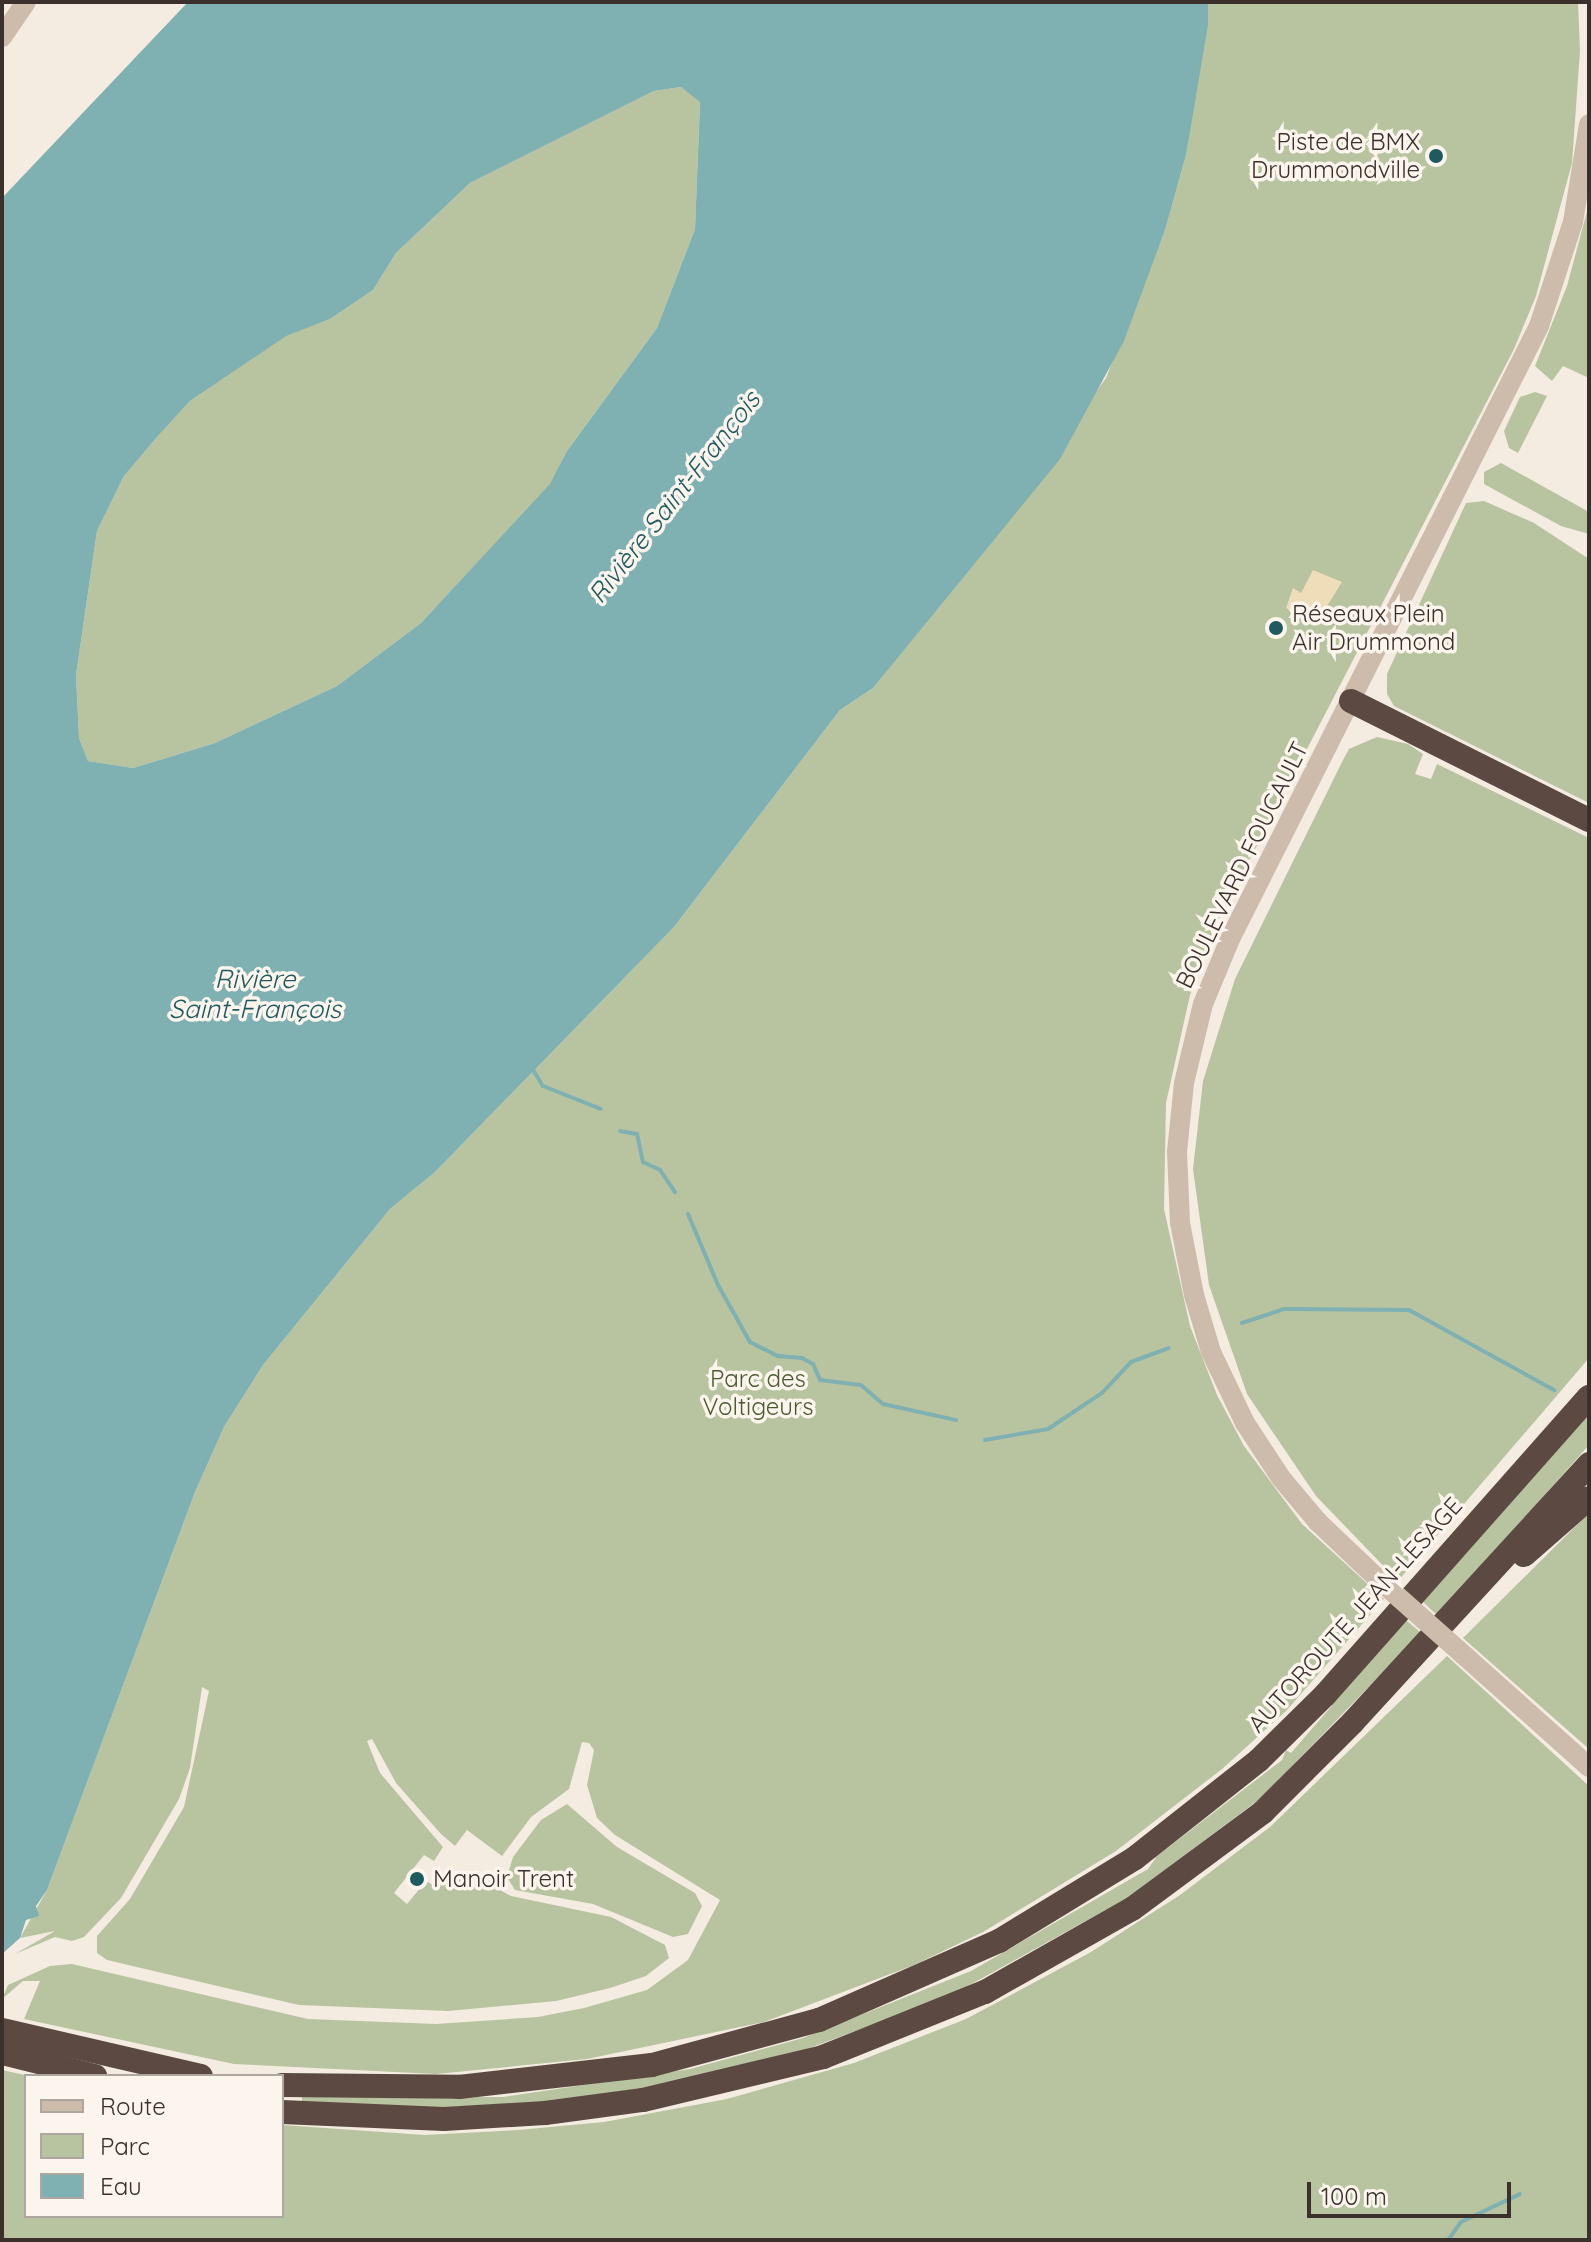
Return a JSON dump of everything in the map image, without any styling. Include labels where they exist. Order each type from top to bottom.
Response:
[{"type":"highway","points":[[1351,701],[1589,820]]},
{"type":"highway","points":[[1533,1460],[1589,1384]]},
{"type":"highway","name":"AUTOROUTE JEAN-LESAGE","points":[[284,2085],[473,2087],[652,2065],[819,2020],[990,1946],[1124,1866],[1253,1766],[1315,1707],[1589,1397]]},
{"type":"highway","points":[[284,2112],[425,2119],[603,2106],[776,2070],[931,2017],[1083,1940],[1223,1845],[1304,1773],[1589,1464]]},
{"type":"highway","points":[[1444,1624],[1589,1498]]},
{"type":"highway","points":[[2,2030],[192,2074]]},
{"type":"highway","points":[[2,2053],[87,2074]]},
{"type":"street","points":[[2,37],[26,2]]},
{"type":"street","name":"BOULEVARD FOUCAULT","points":[[1589,124],[1567,244],[1539,326],[1208,992],[1184,1083],[1177,1176],[1190,1282],[1229,1394],[1294,1495],[1378,1579],[1589,1767]]},
{"type":"green space","name":"Parc des Voltigeurs","points":[[1208,2],[1578,2],[1580,51],[1572,163],[1536,296],[1514,349],[1219,919],[1190,995],[1166,1103],[1164,1209],[1190,1326],[1217,1395],[1244,1446],[1302,1524],[1384,1599],[1286,1711],[1222,1769],[1116,1851],[983,1932],[914,1965],[764,2022],[587,2059],[436,2074],[234,2064],[24,2019],[40,1981],[23,1981],[2,1999],[8,1985],[50,1966],[72,1964],[308,2019],[436,2024],[538,2017],[584,2008],[647,1990],[688,1960],[720,1900],[615,1835],[597,1818],[587,1785],[594,1750],[589,1743],[582,1742],[569,1789],[531,1817],[502,1856],[467,1830],[455,1846],[441,1834],[396,1783],[372,1739],[367,1741],[380,1773],[443,1847],[434,1861],[424,1855],[394,1893],[407,1904],[426,1881],[433,1885],[465,1871],[511,1896],[611,1917],[665,1945],[669,1958],[646,1976],[556,2001],[448,2011],[299,2005],[107,1960],[97,1953],[97,1936],[130,1899],[184,1807],[209,1691],[202,1687],[190,1768],[179,1799],[121,1898],[84,1937],[72,1941],[55,1937],[15,1954],[55,1931],[20,1938],[47,1890],[195,1492],[224,1427],[263,1365],[390,1209],[435,1172],[674,927],[840,710],[873,688],[975,560],[1106,378],[1166,227],[1186,155]]},
{"type":"green space","points":[[681,87],[700,101],[695,229],[657,328],[567,451],[551,484],[421,623],[337,686],[215,743],[133,768],[88,761],[79,738],[76,675],[97,531],[124,476],[158,436],[190,401],[286,335],[330,319],[373,290],[396,253],[470,183],[654,91]]},
{"type":"green space","points":[[1589,204],[1589,378],[1563,366],[1552,381],[1535,366],[1567,286]]},
{"type":"green space","points":[[1535,392],[1547,396],[1518,453],[1509,448],[1504,431],[1520,397]]},
{"type":"green space","points":[[1501,463],[1589,512],[1589,534],[1561,526],[1484,484],[1484,472]]},
{"type":"green space","points":[[1484,501],[1534,523],[1589,559],[1589,803],[1394,706],[1387,694],[1387,674],[1466,503]]},
{"type":"green space","points":[[1377,737],[1408,744],[1423,754],[1415,774],[1431,779],[1437,764],[1589,838],[1589,1358],[1398,1581],[1316,1496],[1247,1394],[1209,1285],[1193,1169],[1203,1081],[1235,979],[1349,749]]},
{"type":"green space","points":[[1589,1414],[1589,1445],[1438,1616],[1423,1602]]},
{"type":"green space","points":[[1589,1513],[1589,1749],[1463,1638]]},
{"type":"green space","points":[[1406,1620],[1421,1633],[1261,1798],[1127,1898],[950,1996],[807,2049],[635,2090],[554,2101],[419,2109],[302,2103],[302,2097],[503,2097],[690,2069],[803,2038],[971,1971],[1148,1869],[1157,1856],[1282,1760],[1286,1750],[1291,1753]]},
{"type":"green space","points":[[1447,1656],[1589,1786],[1589,2240],[2,2240],[2,2070],[24,2075],[24,2218],[284,2218],[284,2125],[425,2135],[604,2122],[727,2099],[854,2063],[966,2019],[1091,1952],[1180,1895],[1270,1827]]},
{"type":"green space","points":[[567,1804],[617,1847],[695,1893],[702,1906],[688,1934],[673,1937],[593,1904],[515,1890],[507,1877],[513,1857],[541,1820]]},
{"type":"sand","points":[[1313,570],[1342,582],[1316,624],[1286,608],[1293,588],[1301,593]]},
{"type":"water","name":"Rivière Saint-François","points":[[188,2],[1208,2],[1208,25],[1186,155],[1166,227],[1124,341],[1060,459],[873,688],[840,710],[674,927],[435,1172],[390,1209],[263,1365],[224,1427],[195,1492],[47,1890],[36,1906],[39,1916],[26,1920],[20,1938],[2,1954],[2,198]],"holes":[[[681,87],[700,102],[695,229],[657,328],[567,451],[550,484],[421,623],[337,686],[215,743],[133,768],[88,761],[79,738],[76,675],[97,531],[124,476],[190,401],[286,336],[330,319],[373,290],[396,253],[470,183],[654,91]]]},
{"type":"waterway","points":[[532,1068],[543,1086],[601,1109]]},
{"type":"waterway","points":[[620,1131],[637,1134],[643,1162],[660,1170],[675,1192]]},
{"type":"waterway","points":[[688,1214],[718,1285],[750,1342],[778,1356],[802,1358],[813,1364],[820,1380],[861,1385],[883,1404],[956,1420]]},
{"type":"waterway","points":[[1242,1323],[1284,1309],[1409,1310],[1554,1390]]},
{"type":"waterway","points":[[985,1440],[1048,1429],[1102,1393],[1131,1362],[1169,1348]]},
{"type":"waterway","points":[[1448,2240],[1461,2222],[1520,2194]]},
{"type":"place","name":"Piste de BMX Drummondville","points":[[1436,156]]},
{"type":"place","name":"Réseaux Plein Air Drummond","points":[[1276,628]]},
{"type":"place","name":"Manoir Trent","points":[[417,1879]]}]
